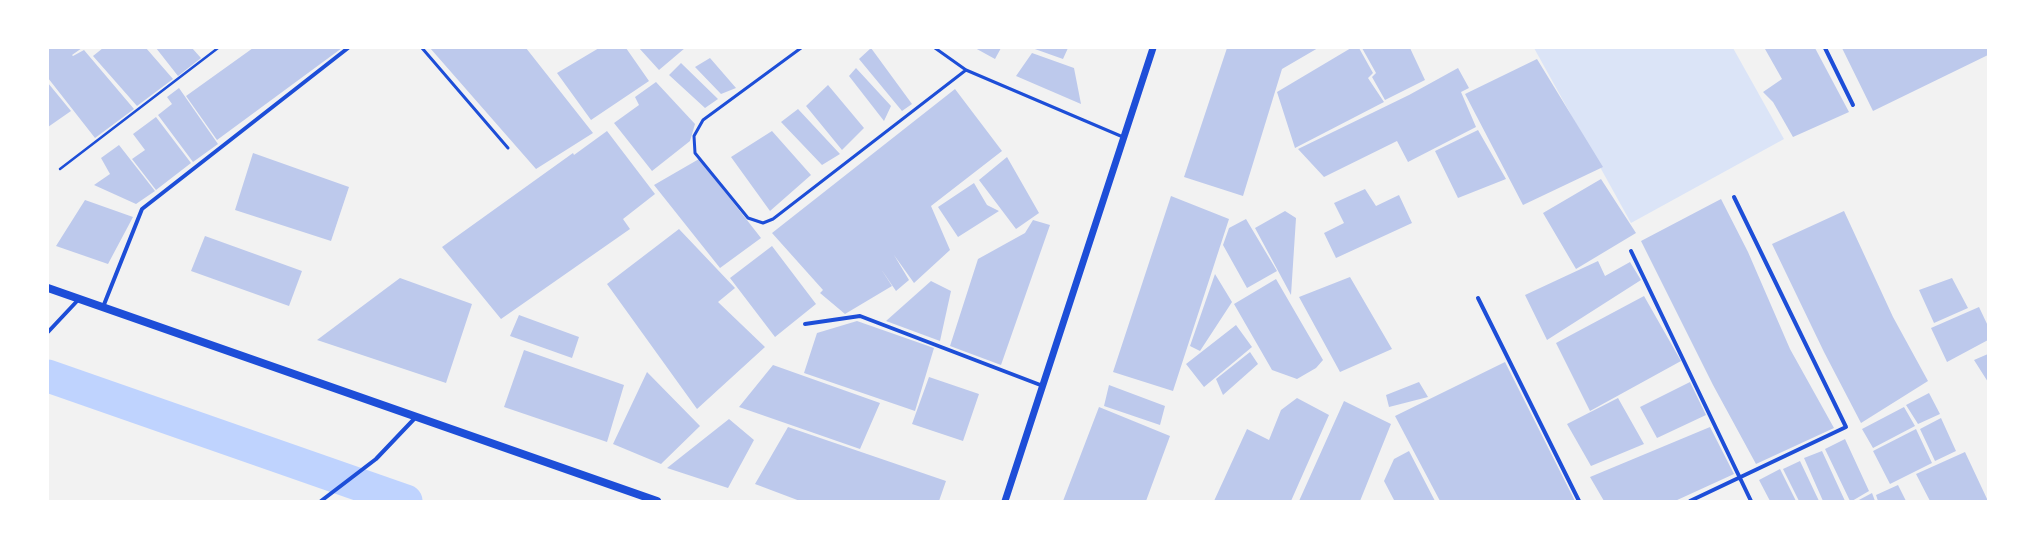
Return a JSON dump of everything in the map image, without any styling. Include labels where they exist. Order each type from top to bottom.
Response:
[{"type":"main road","points":[[48,288],[654,500]]},
{"type":"street","points":[[103,308],[142,209],[348,48]]},
{"type":"street","points":[[1005,501],[1044,386],[1123,137],[1153,48]]},
{"type":"street","points":[[1825,48],[1853,105]]},
{"type":"street","points":[[1690,501],[1846,427],[1734,197]]},
{"type":"street","points":[[1630,251],[1751,501]]},
{"type":"street","points":[[1478,298],[1579,501]]},
{"type":"street","points":[[48,332],[78,299]]},
{"type":"street","points":[[805,324],[860,316],[1044,386]]},
{"type":"street","points":[[321,501],[376,459],[417,417]]},
{"type":"lane","points":[[422,48],[508,148]]},
{"type":"lane","points":[[801,48],[703,120],[694,136],[695,153],[748,218],[763,223],[773,219],[966,70]]},
{"type":"lane","points":[[935,48],[966,70],[1123,137]]},
{"type":"path","points":[[60,169],[218,48]]},
{"type":"shaded area","points":[[1534,48],[1733,48],[1784,139],[1631,223]]},
{"type":"building","points":[[48,48],[82,48],[72,55],[73,56],[84,50],[134,109],[95,138],[48,78]]},
{"type":"building","points":[[103,48],[146,48],[173,79],[137,106],[93,56]]},
{"type":"building","points":[[156,48],[192,48],[201,58],[178,76]]},
{"type":"building","points":[[253,48],[342,48],[217,140],[186,96]]},
{"type":"building","points":[[430,48],[526,48],[593,133],[536,169]]},
{"type":"building","points":[[599,48],[626,48],[649,81],[591,120],[557,73]]},
{"type":"building","points":[[639,48],[685,48],[659,70]]},
{"type":"building","points":[[871,48],[912,104],[902,111],[859,59]]},
{"type":"building","points":[[975,48],[1001,48],[995,59]]},
{"type":"building","points":[[1032,48],[1068,48],[1063,59]]},
{"type":"building","points":[[1227,48],[1318,48],[1282,69],[1243,196],[1184,177]]},
{"type":"building","points":[[1351,48],[1359,48],[1373,73],[1368,78],[1384,102],[1295,148],[1277,92]]},
{"type":"building","points":[[1362,48],[1410,48],[1425,80],[1385,100],[1372,77],[1376,73]]},
{"type":"building","points":[[1815,48],[1849,112],[1793,137],[1773,102],[1763,92],[1782,79],[1765,49]]},
{"type":"building","points":[[1842,48],[1988,48],[1988,55],[1873,111]]},
{"type":"building","points":[[1032,53],[1074,68],[1081,104],[1016,76]]},
{"type":"building","points":[[710,58],[736,88],[721,94],[695,67]]},
{"type":"building","points":[[1537,59],[1603,167],[1523,205],[1465,94]]},
{"type":"building","points":[[681,63],[718,99],[705,108],[669,75]]},
{"type":"building","points":[[856,68],[891,106],[884,121],[849,76]]},
{"type":"building","points":[[1458,68],[1469,88],[1461,92],[1476,127],[1408,162],[1397,141],[1324,177],[1298,149],[1409,95]]},
{"type":"building","points":[[656,82],[695,124],[690,141],[652,171],[614,123],[639,105],[635,97]]},
{"type":"building","points":[[48,83],[71,111],[48,127]]},
{"type":"building","points":[[828,85],[864,128],[842,150],[806,106]]},
{"type":"building","points":[[179,88],[218,144],[193,162],[158,115],[172,104],[167,97]]},
{"type":"building","points":[[955,89],[1002,151],[931,206],[950,250],[914,283],[894,255],[909,280],[896,291],[881,269],[892,286],[845,314],[820,293],[823,290],[772,233]]},
{"type":"building","points":[[798,109],[840,154],[822,165],[781,122]]},
{"type":"building","points":[[156,117],[191,163],[156,190],[132,159],[145,150],[133,134]]},
{"type":"building","points":[[1478,130],[1506,179],[1458,198],[1435,151]]},
{"type":"building","points":[[607,131],[655,194],[623,219],[630,229],[501,319],[442,247],[573,153],[574,155]]},
{"type":"building","points":[[772,131],[811,175],[770,211],[731,157]]},
{"type":"building","points":[[119,145],[155,191],[136,204],[94,185],[110,174],[101,158]]},
{"type":"building","points":[[253,153],[349,187],[331,241],[235,210]]},
{"type":"building","points":[[1007,157],[1039,213],[1016,229],[979,180]]},
{"type":"building","points":[[699,159],[761,238],[720,268],[654,185]]},
{"type":"building","points":[[1601,179],[1636,233],[1576,269],[1543,213]]},
{"type":"building","points":[[974,183],[987,205],[999,211],[958,237],[938,207]]},
{"type":"building","points":[[1365,189],[1376,206],[1399,195],[1412,223],[1336,258],[1324,233],[1344,223],[1334,203]]},
{"type":"building","points":[[1171,196],[1229,219],[1173,391],[1113,372]]},
{"type":"building","points":[[1721,199],[1748,252],[1790,349],[1834,428],[1756,464],[1713,385],[1641,241]]},
{"type":"building","points":[[85,200],[133,217],[108,264],[56,246]]},
{"type":"building","points":[[1285,211],[1296,218],[1291,295],[1255,228]]},
{"type":"building","points":[[1844,211],[1893,317],[1928,381],[1861,423],[1824,352],[1772,244]]},
{"type":"building","points":[[1246,219],[1277,271],[1247,288],[1223,245],[1229,228]]},
{"type":"building","points":[[1033,220],[1050,225],[1001,365],[950,346],[978,259],[1025,233]]},
{"type":"building","points":[[679,229],[735,288],[718,302],[765,347],[697,409],[607,284]]},
{"type":"building","points":[[205,236],[302,271],[289,306],[191,271]]},
{"type":"building","points":[[772,246],[816,304],[775,337],[730,278]]},
{"type":"building","points":[[1598,261],[1605,276],[1630,262],[1641,280],[1547,340],[1525,295]]},
{"type":"building","points":[[1215,274],[1232,302],[1200,351],[1190,346]]},
{"type":"building","points":[[1350,277],[1392,349],[1340,372],[1299,297]]},
{"type":"building","points":[[400,278],[472,304],[446,383],[317,340]]},
{"type":"building","points":[[1952,278],[1968,308],[1934,323],[1919,290]]},
{"type":"building","points":[[1276,279],[1323,360],[1316,368],[1297,379],[1272,370],[1234,304]]},
{"type":"building","points":[[931,281],[951,291],[940,341],[886,321]]},
{"type":"building","points":[[1644,296],[1681,361],[1590,411],[1556,343]]},
{"type":"building","points":[[1979,307],[1988,326],[1988,340],[1947,362],[1931,328]]},
{"type":"building","points":[[519,315],[579,337],[572,358],[510,336]]},
{"type":"building","points":[[857,321],[934,348],[915,411],[804,373],[817,333]]},
{"type":"building","points":[[1236,325],[1252,347],[1204,387],[1186,364]]},
{"type":"building","points":[[524,350],[624,385],[607,442],[504,407]]},
{"type":"building","points":[[1250,352],[1258,364],[1223,395],[1216,379]]},
{"type":"building","points":[[1988,354],[1988,382],[1974,360]]},
{"type":"building","points":[[1505,362],[1575,501],[1440,501],[1395,416]]},
{"type":"building","points":[[773,365],[880,403],[860,449],[739,407]]},
{"type":"building","points":[[647,372],[700,426],[661,464],[613,444]]},
{"type":"building","points":[[929,377],[979,394],[963,441],[912,424]]},
{"type":"building","points":[[1419,382],[1428,397],[1389,407],[1386,395]]},
{"type":"building","points":[[1690,382],[1706,415],[1657,438],[1640,407]]},
{"type":"building","points":[[1109,385],[1165,406],[1160,425],[1104,406]]},
{"type":"building","points":[[1929,393],[1940,414],[1918,424],[1906,405]]},
{"type":"building","points":[[1297,398],[1329,415],[1291,501],[1214,501],[1247,429],[1269,440],[1281,410]]},
{"type":"building","points":[[1618,398],[1644,444],[1591,466],[1567,424]]},
{"type":"building","points":[[1344,401],[1391,424],[1360,501],[1299,501]]},
{"type":"building","points":[[1099,407],[1170,436],[1146,501],[1063,501]]},
{"type":"building","points":[[1904,407],[1915,426],[1873,448],[1862,429]]},
{"type":"building","points":[[1941,418],[1956,451],[1935,461],[1920,429]]},
{"type":"building","points":[[729,419],[754,440],[728,488],[667,468]]},
{"type":"building","points":[[788,427],[946,481],[939,501],[800,501],[755,484]]},
{"type":"building","points":[[1710,427],[1734,474],[1675,501],[1604,501],[1590,477]]},
{"type":"building","points":[[1916,429],[1932,463],[1890,484],[1873,451]]},
{"type":"building","points":[[1845,439],[1869,491],[1852,501],[1850,501],[1825,449]]},
{"type":"building","points":[[1409,451],[1435,501],[1392,501],[1394,500],[1384,481],[1394,459]]},
{"type":"building","points":[[1822,451],[1845,501],[1823,501],[1804,458]]},
{"type":"building","points":[[1965,452],[1988,501],[1930,501],[1916,474]]},
{"type":"building","points":[[1800,461],[1819,501],[1799,501],[1783,469]]},
{"type":"building","points":[[1780,469],[1796,501],[1770,501],[1759,480]]},
{"type":"building","points":[[1898,485],[1906,501],[1878,501],[1876,495]]},
{"type":"building","points":[[1872,493],[1875,501],[1857,501]]},
{"type":"waterway","points":[[48,376],[406,501]]}]
